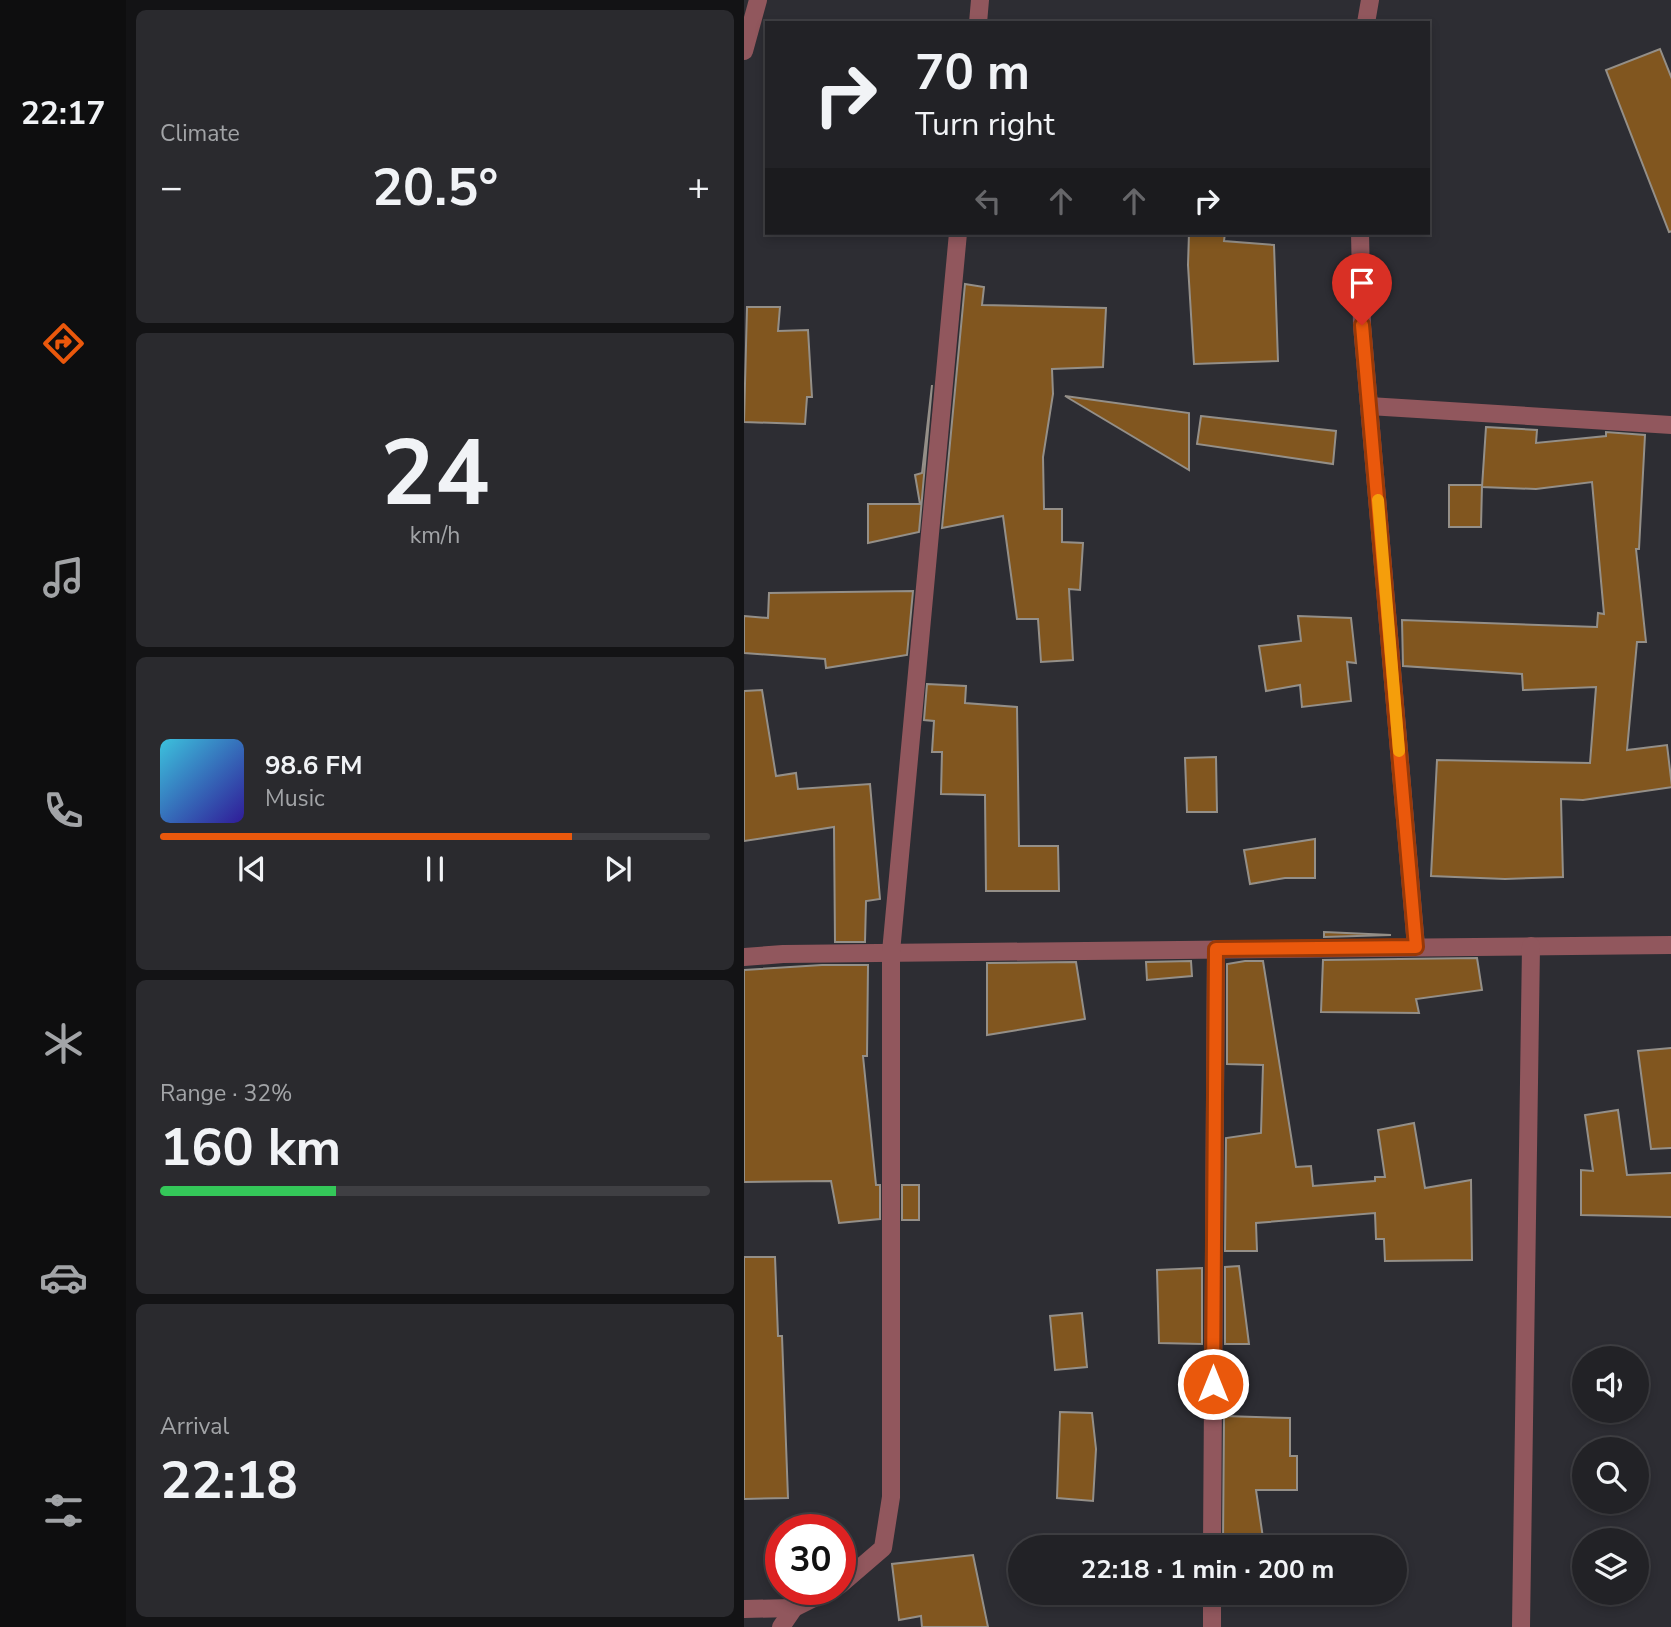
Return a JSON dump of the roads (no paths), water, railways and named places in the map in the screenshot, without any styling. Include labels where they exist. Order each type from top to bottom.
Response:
[{"type":"street","points":[[744,51],[758,0]]},
{"type":"street","points":[[978,21],[980,0]]},
{"type":"street","points":[[1366,21],[1370,0]]},
{"type":"street","points":[[856,1571],[883,1548],[891,1497],[891,952],[958,235]]},
{"type":"street","points":[[1360,235],[1362,325],[1416,947]]},
{"type":"street","points":[[1369,406],[1671,425]]},
{"type":"street","points":[[1521,1627],[1531,946]]},
{"type":"street","points":[[744,957],[891,952],[1671,946]]},
{"type":"street","points":[[1212,1535],[1216,949]]},
{"type":"street","points":[[744,1609],[794,1608],[800,1605]]},
{"type":"street","points":[[1212,1605],[1212,1627]]},
{"type":"street","points":[[781,1627],[794,1608]]}]
